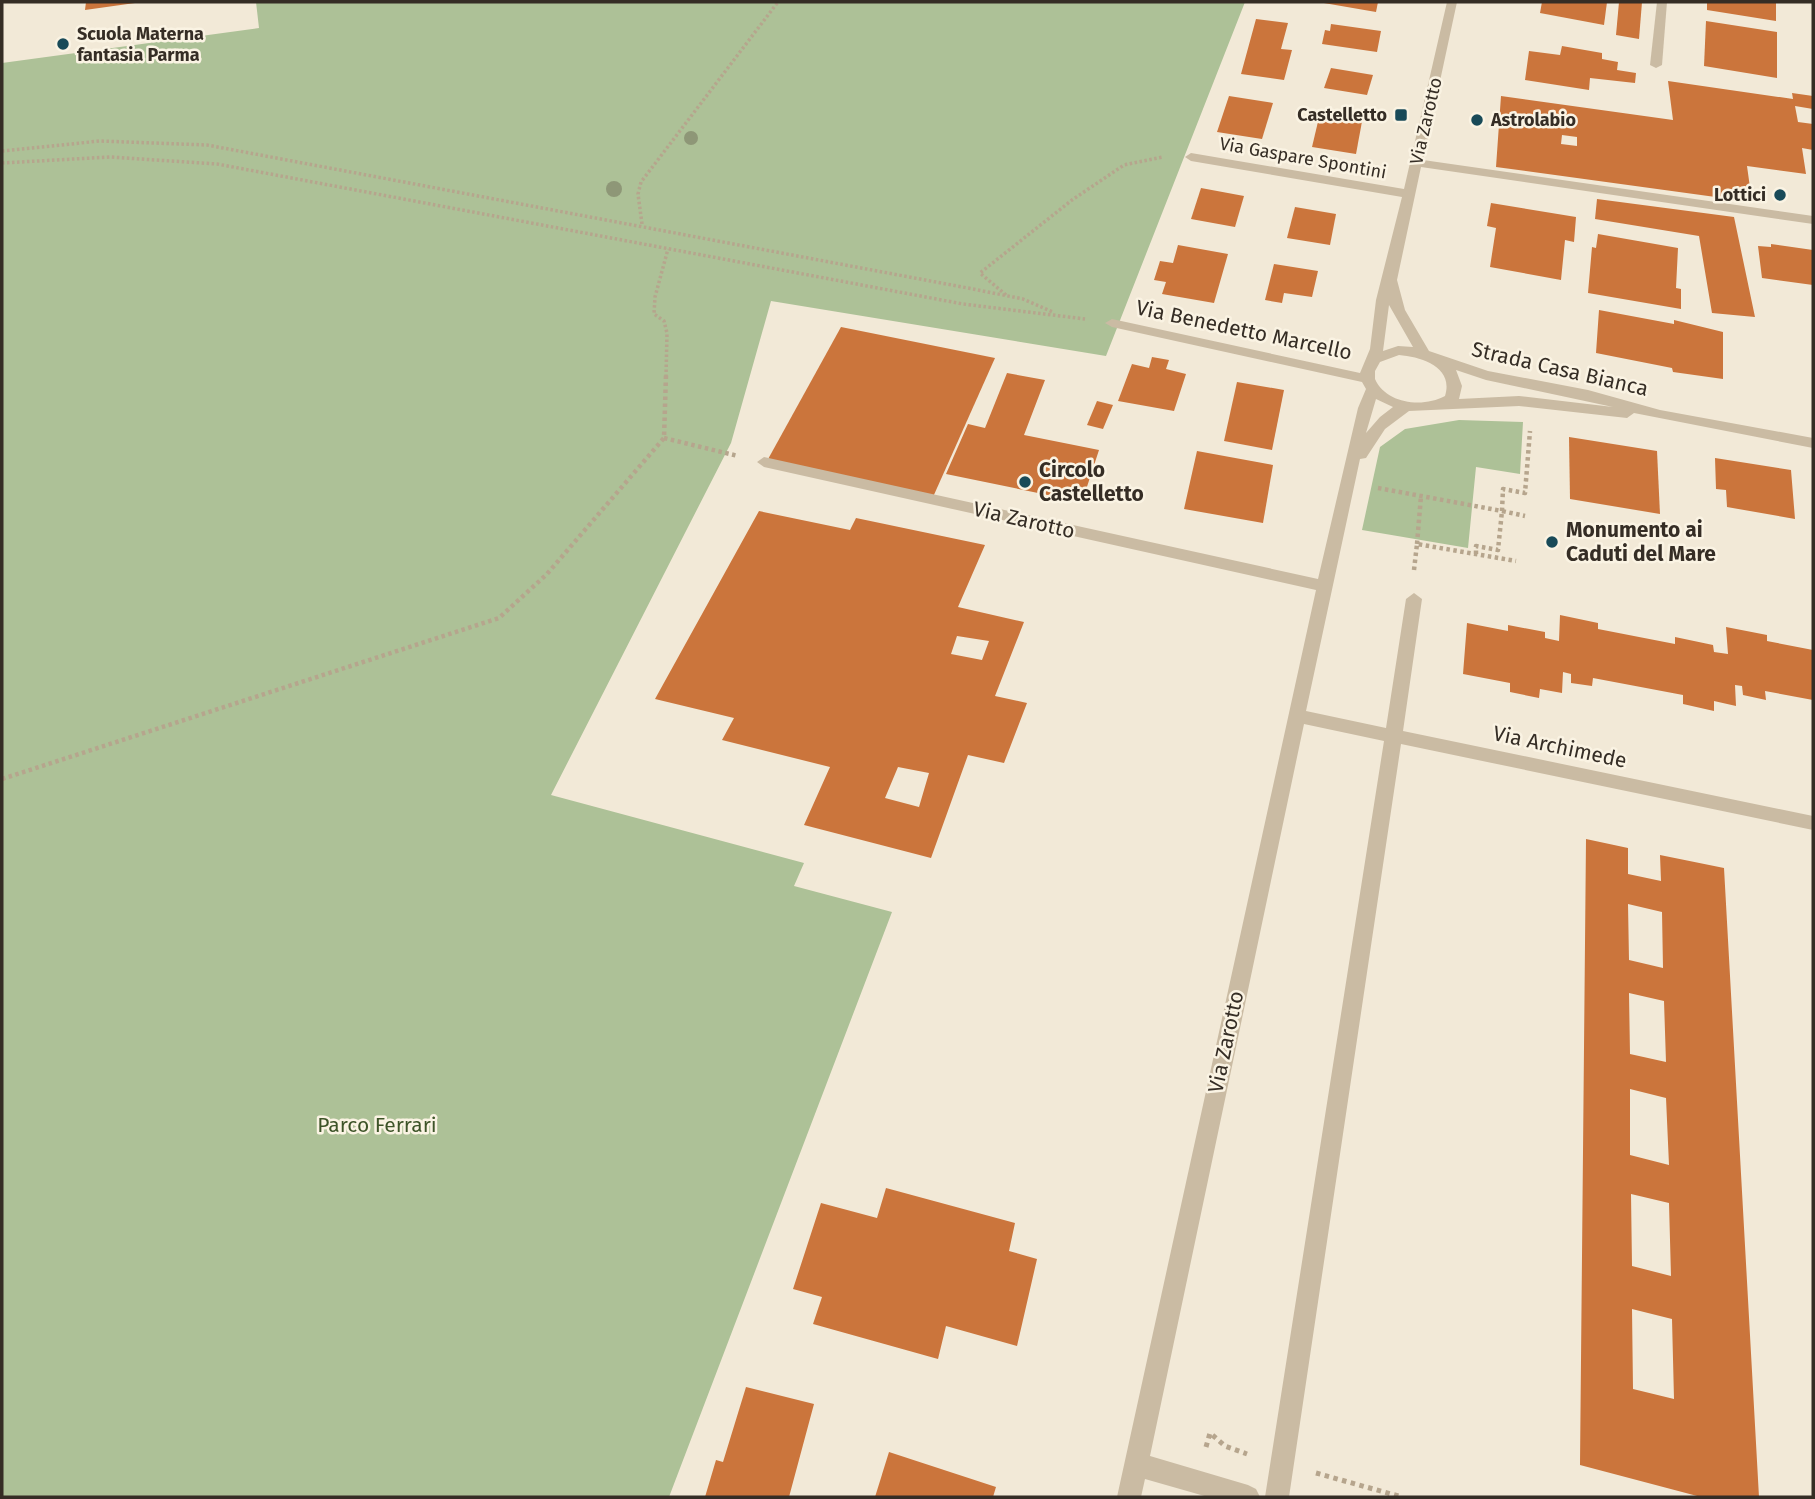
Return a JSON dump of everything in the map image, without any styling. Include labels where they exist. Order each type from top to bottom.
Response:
[{"type":"street","name":"Via Zarotto","points":[[1129,1497],[1324,586],[1371,384],[1367,369],[1374,359],[1382,296],[1390,280],[1452,2]]},
{"type":"street","points":[[1656,65],[1662,2]]},
{"type":"street","name":"Via Gaspare Spontini","points":[[1191,157],[1409,194]]},
{"type":"street","points":[[1416,163],[1813,220]]},
{"type":"street","points":[[1390,280],[1391,289],[1408,329],[1432,358]]},
{"type":"street","name":"Via Benedetto Marcello","points":[[1112,323],[1371,384]]},
{"type":"street","points":[[1371,384],[1392,401],[1423,408],[1441,404],[1457,390],[1456,380],[1449,368],[1432,358],[1404,351],[1384,354],[1374,359]]},
{"type":"street","name":"Strada Casa Bianca","points":[[1432,358],[1486,375],[1588,395],[1672,417],[1813,443]]},
{"type":"street","name":"Strada Casa Bianca","points":[[1441,404],[1519,401],[1672,417]]},
{"type":"street","name":"Via Zarotto","points":[[1347,482],[1373,433],[1387,417],[1407,406]]},
{"type":"street","name":"Via Zarotto","points":[[764,462],[1324,586]]},
{"type":"street","points":[[1278,1497],[1391,735],[1414,599]]},
{"type":"street","name":"Via Archimede","points":[[1297,716],[1813,823]]},
{"type":"street","points":[[1136,1464],[1248,1497]]},
{"type":"path","points":[[643,225],[638,194],[641,182],[778,2]]},
{"type":"path","points":[[2,150],[100,141],[207,145],[643,225],[1011,298],[1043,306],[1056,314]]},
{"type":"path","points":[[2,163],[85,156],[168,158],[230,167],[963,304],[1112,323]]},
{"type":"path","points":[[1011,298],[980,273],[1072,200],[1124,165],[1159,157],[1191,157]]},
{"type":"path","points":[[2,779],[499,618],[547,574],[664,438],[667,333],[664,321],[654,314],[654,297],[668,249]]},
{"type":"path","points":[[1476,554],[1475,546],[1498,550],[1503,489],[1525,493],[1531,427]]},
{"type":"path","points":[[664,438],[764,462]]},
{"type":"path","points":[[1347,482],[1525,516]]},
{"type":"path","points":[[1414,571],[1421,496]]},
{"type":"path","points":[[1417,544],[1516,561]]},
{"type":"green space","name":"Parco Ferrari","points":[[256,2],[1245,2],[1106,356],[771,301],[731,443],[551,795],[804,863],[794,886],[892,912],[669,1497],[2,1497],[2,63],[259,28]]},
{"type":"green space","points":[[1459,420],[1523,422],[1520,474],[1476,467],[1468,548],[1362,530],[1380,447],[1405,429]]},
{"type":"building","points":[[86,2],[135,2],[135,3],[85,10]]},
{"type":"building","points":[[1318,2],[1378,2],[1376,12]]},
{"type":"building","points":[[1542,2],[1607,2],[1604,25],[1540,13]]},
{"type":"building","points":[[1619,2],[1642,2],[1639,39],[1616,35]]},
{"type":"building","points":[[1707,2],[1776,2],[1776,21],[1707,10]]},
{"type":"building","points":[[1256,19],[1288,23],[1281,49],[1292,50],[1284,80],[1241,74]]},
{"type":"building","points":[[1706,21],[1777,32],[1777,78],[1704,66]]},
{"type":"building","points":[[1331,24],[1381,31],[1377,52],[1322,44],[1325,30],[1330,31]]},
{"type":"building","points":[[1562,46],[1602,53],[1602,59],[1618,62],[1617,70],[1636,73],[1635,83],[1590,78],[1589,90],[1525,80],[1529,51],[1560,55]]},
{"type":"building","points":[[1331,68],[1373,75],[1367,95],[1324,88]]},
{"type":"building","points":[[1668,81],[1793,99],[1792,93],[1813,96],[1813,109],[1795,106],[1798,122],[1813,124],[1813,150],[1802,148],[1806,174],[1747,166],[1752,202],[1496,167],[1501,96],[1673,120]],"holes":[[[1562,135],[1577,137],[1577,146],[1561,144]]]},
{"type":"building","points":[[1229,96],[1273,103],[1262,139],[1217,132]]},
{"type":"building","points":[[1321,109],[1363,116],[1356,154],[1312,147]]},
{"type":"building","points":[[1201,188],[1244,196],[1235,227],[1191,219]]},
{"type":"building","points":[[1597,199],[1734,217],[1755,317],[1712,313],[1699,236],[1595,219]]},
{"type":"building","points":[[1491,203],[1576,217],[1574,242],[1565,240],[1561,280],[1490,267],[1496,228],[1487,226]]},
{"type":"building","points":[[1295,207],[1336,214],[1330,245],[1287,238]]},
{"type":"building","points":[[1598,234],[1678,248],[1676,288],[1681,289],[1681,309],[1588,293],[1592,247],[1596,248]]},
{"type":"building","points":[[1771,244],[1813,250],[1813,285],[1762,278],[1758,246],[1771,247]]},
{"type":"building","points":[[1178,245],[1228,254],[1214,303],[1162,294],[1166,282],[1154,280],[1160,261],[1173,263]]},
{"type":"building","points":[[1274,264],[1318,271],[1312,297],[1284,293],[1282,303],[1265,300]]},
{"type":"building","points":[[1599,310],[1674,324],[1674,320],[1723,332],[1723,379],[1673,372],[1672,368],[1596,353]]},
{"type":"building","points":[[841,327],[995,358],[933,497],[767,461]]},
{"type":"building","points":[[1152,357],[1169,360],[1166,369],[1186,374],[1174,411],[1118,401],[1132,364],[1149,368]]},
{"type":"building","points":[[1007,373],[1045,380],[1024,435],[1099,450],[1082,502],[946,474],[968,424],[985,428]]},
{"type":"building","points":[[1237,382],[1284,390],[1272,450],[1224,441]]},
{"type":"building","points":[[1097,401],[1113,405],[1103,429],[1087,425]]},
{"type":"building","points":[[1569,437],[1657,451],[1660,514],[1570,499]]},
{"type":"building","points":[[1197,451],[1273,465],[1263,523],[1184,509]]},
{"type":"building","points":[[1715,458],[1791,470],[1795,519],[1727,507],[1726,490],[1716,489]]},
{"type":"building","points":[[759,511],[850,530],[856,518],[985,545],[958,607],[1024,622],[995,696],[1027,703],[1004,763],[968,755],[931,858],[804,825],[830,767],[722,740],[734,718],[655,699]],"holes":[[[957,636],[989,641],[982,660],[951,654]],[[898,767],[929,773],[919,807],[885,798]]]},
{"type":"building","points":[[1560,615],[1598,623],[1598,629],[1675,644],[1675,637],[1713,645],[1714,652],[1728,654],[1726,627],[1767,635],[1767,641],[1813,650],[1813,700],[1765,691],[1766,700],[1743,695],[1742,686],[1735,685],[1736,706],[1714,701],[1714,711],[1683,704],[1683,695],[1593,678],[1592,686],[1571,683],[1571,674],[1563,672],[1562,693],[1540,689],[1539,698],[1510,692],[1510,683],[1463,674],[1467,623],[1508,631],[1508,625],[1545,632],[1545,638],[1559,641]]},
{"type":"building","points":[[1586,839],[1628,848],[1628,874],[1661,881],[1660,855],[1724,868],[1759,1497],[1701,1497],[1580,1465]],"holes":[[[1628,904],[1662,912],[1663,968],[1629,960]],[[1629,993],[1664,1001],[1666,1062],[1630,1054]],[[1630,1089],[1666,1098],[1669,1165],[1630,1155]],[[1631,1194],[1669,1203],[1671,1276],[1632,1266]],[[1632,1309],[1672,1319],[1674,1399],[1633,1389]]]},
{"type":"building","points":[[886,1188],[1015,1223],[1009,1251],[1037,1259],[1017,1346],[946,1326],[938,1359],[813,1324],[822,1297],[793,1289],[821,1203],[877,1218]]},
{"type":"building","points":[[746,1387],[814,1404],[789,1497],[705,1497],[716,1460],[723,1462]]},
{"type":"building","points":[[889,1452],[996,1487],[993,1497],[875,1497]]},
{"type":"place","name":"Scuola Materna fantasia Parma","points":[[63,44]]},
{"type":"place","name":"Castelletto","points":[[1401,115]]},
{"type":"place","name":"Astrolabio","points":[[1477,120]]},
{"type":"place","name":"Lottici","points":[[1780,195]]},
{"type":"place","name":"Circolo Castelletto","points":[[1025,482]]},
{"type":"place","name":"Monumento ai Caduti del Mare","points":[[1552,542]]}]
